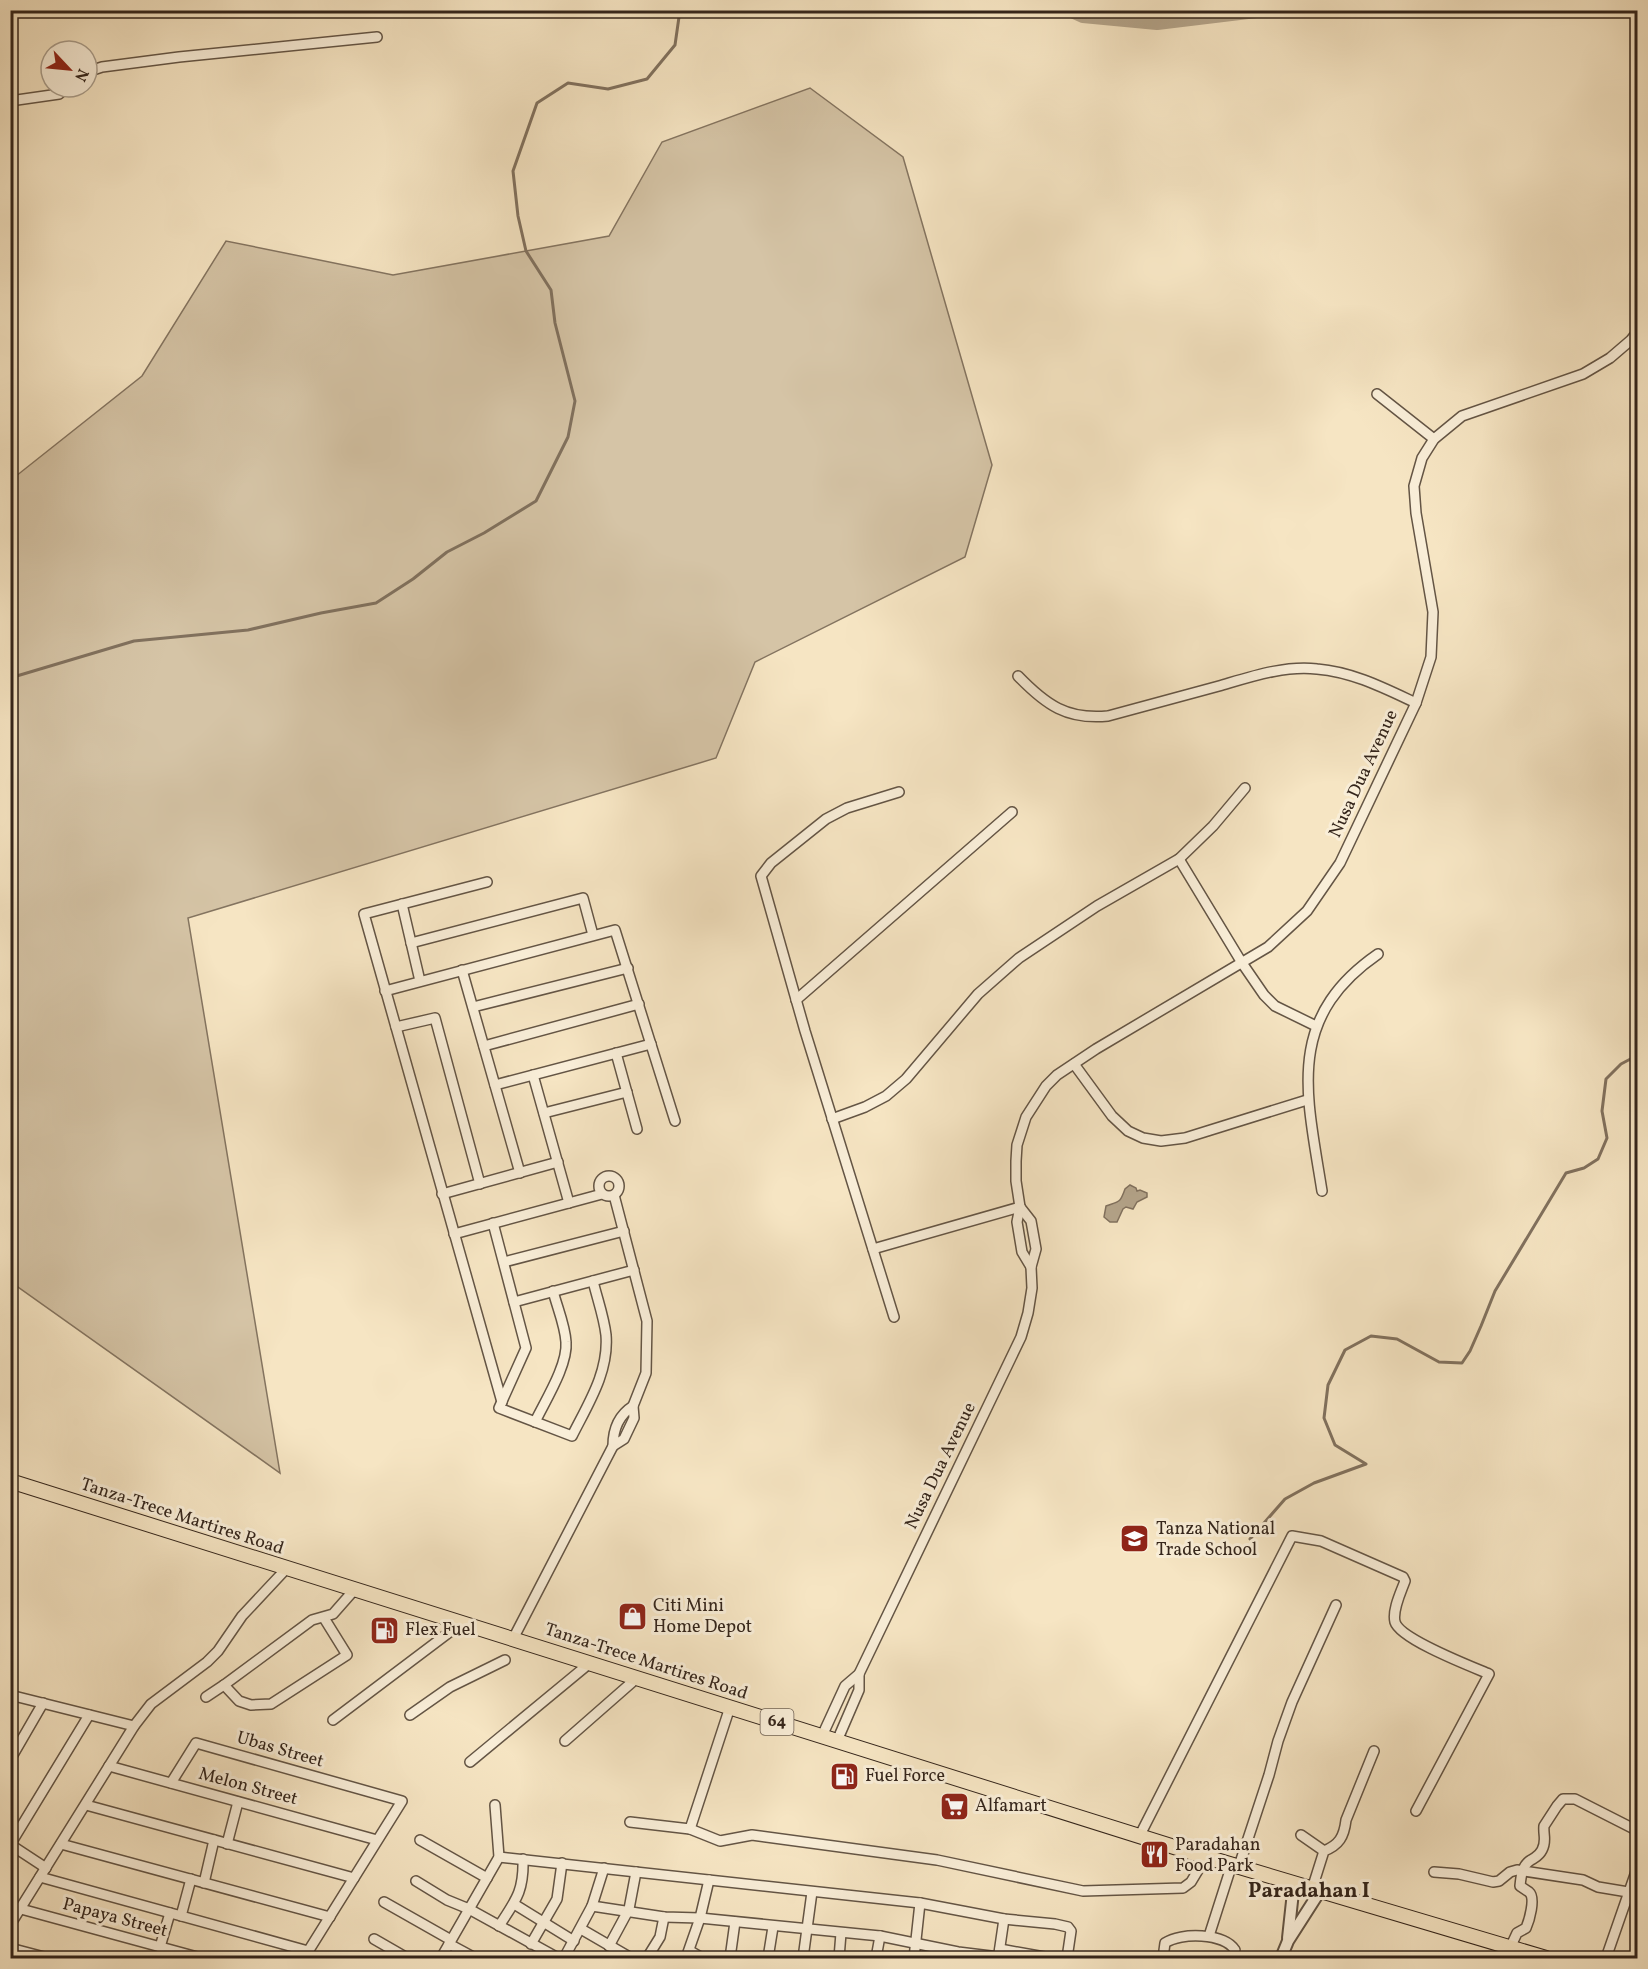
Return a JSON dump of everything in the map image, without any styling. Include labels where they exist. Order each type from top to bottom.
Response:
[{"type":"main road","name":"Tanza-Trece Martires Road","points":[[10,1481],[1206,1857],[1546,1959]]},
{"type":"street","points":[[99,68],[179,57],[377,37]]},
{"type":"street","points":[[10,101],[39,97]]},
{"type":"street","name":"Nusa Dua Avenue","points":[[1031,1267],[1022,1252],[1017,1222],[1020,1207],[1016,1181],[1017,1145],[1024,1124],[1046,1086],[1074,1064],[1268,947],[1307,911],[1340,863],[1416,703],[1431,657],[1433,612],[1416,513],[1414,486],[1422,458],[1434,439],[1462,416],[1583,374],[1634,343],[1638,331]]},
{"type":"street","points":[[1377,394],[1434,439]]},
{"type":"street","points":[[1018,676],[1036,695],[1054,707],[1078,716],[1092,717],[1108,716],[1258,675],[1315,668],[1344,673],[1369,681],[1416,703]]},
{"type":"street","points":[[832,1119],[865,1107],[886,1096],[899,1085],[978,994],[1019,958],[1097,906],[1179,859],[1214,826],[1245,788]]},
{"type":"street","points":[[894,1317],[796,1000],[761,876],[771,863],[826,819],[847,808],[900,792]]},
{"type":"street","points":[[796,1000],[1012,812]]},
{"type":"street","points":[[1179,859],[1264,995],[1275,1006],[1316,1026]]},
{"type":"street","points":[[487,882],[364,914],[502,1402]]},
{"type":"street","points":[[411,943],[583,898],[593,935]]},
{"type":"street","points":[[402,904],[420,981]]},
{"type":"street","points":[[385,991],[615,930],[675,1121]]},
{"type":"street","points":[[1322,1191],[1307,1100],[1308,1059],[1316,1026],[1341,985],[1359,967],[1378,954]]},
{"type":"street","points":[[473,1007],[628,968]]},
{"type":"street","points":[[462,970],[520,1173]]},
{"type":"street","points":[[484,1046],[639,1004]]},
{"type":"street","points":[[396,1027],[435,1018],[480,1184]]},
{"type":"street","points":[[495,1085],[651,1044]]},
{"type":"street","points":[[616,1053],[637,1129]]},
{"type":"street","points":[[1074,1064],[1112,1116],[1128,1131],[1143,1138],[1161,1141],[1185,1138],[1307,1100]]},
{"type":"street","points":[[533,1075],[569,1203]]},
{"type":"street","points":[[544,1113],[627,1092]]},
{"type":"street","points":[[442,1194],[558,1162]]},
{"type":"street","points":[[454,1234],[602,1194],[614,1195],[618,1190],[618,1183],[614,1178],[608,1176],[600,1181],[598,1188],[602,1194]]},
{"type":"street","points":[[513,1639],[613,1446],[624,1439],[634,1419],[633,1406],[646,1373],[647,1321],[614,1195]]},
{"type":"street","points":[[873,1249],[1020,1207]]},
{"type":"street","name":"Nusa Dua Avenue","points":[[822,1736],[845,1686],[859,1674],[1021,1337],[1028,1313],[1032,1288],[1031,1267],[1036,1249],[1031,1221],[1020,1207]]},
{"type":"street","points":[[494,1223],[526,1348],[499,1408],[572,1436],[600,1378],[605,1360],[606,1336],[593,1281]]},
{"type":"street","points":[[504,1262],[624,1231]]},
{"type":"street","points":[[514,1302],[634,1270]]},
{"type":"street","points":[[535,1422],[567,1348],[553,1291]]},
{"type":"street","points":[[1140,1835],[1292,1536],[1321,1541],[1403,1577],[1405,1581],[1395,1610],[1395,1621],[1400,1630],[1413,1639],[1489,1674],[1416,1810]]},
{"type":"street","points":[[10,1925],[134,1726],[151,1704],[207,1662],[218,1651],[242,1616],[286,1569]]},
{"type":"street","points":[[206,1697],[312,1620],[333,1614],[355,1590]]},
{"type":"street","points":[[1209,1936],[1292,1702],[1336,1605]]},
{"type":"street","points":[[224,1685],[239,1701],[251,1705],[271,1704],[347,1655],[324,1618]]},
{"type":"street","points":[[333,1720],[463,1622]]},
{"type":"street","points":[[410,1715],[450,1688],[505,1660]]},
{"type":"street","points":[[470,1762],[591,1662]]},
{"type":"street","name":"Nusa Dua Avenue","points":[[837,1741],[859,1690],[859,1674]]},
{"type":"street","points":[[566,1741],[638,1677]]},
{"type":"street","points":[[10,1695],[134,1726]]},
{"type":"street","points":[[10,1760],[43,1703]]},
{"type":"street","points":[[690,1829],[730,1707]]},
{"type":"street","points":[[46,1868],[11,1845],[89,1715]]},
{"type":"street","name":"Ubas Street","points":[[171,1783],[196,1743],[402,1801],[377,1840]]},
{"type":"street","points":[[1324,1851],[1335,1847],[1340,1842],[1374,1751]]},
{"type":"street","name":"Melon Street","points":[[109,1766],[377,1840]]},
{"type":"street","points":[[1510,1948],[1517,1933],[1526,1928],[1532,1898],[1530,1893],[1520,1886],[1522,1872],[1526,1863],[1541,1853],[1546,1842],[1544,1826],[1563,1799],[1575,1799],[1638,1831]]},
{"type":"street","points":[[227,1844],[238,1802]]},
{"type":"street","points":[[86,1805],[354,1878]]},
{"type":"street","points":[[441,1959],[499,1857],[495,1805]]},
{"type":"street","points":[[630,1822],[690,1829],[720,1841],[752,1835],[937,1860],[1083,1892],[1183,1888],[1191,1882],[1206,1857]]},
{"type":"street","points":[[1301,1835],[1324,1851]]},
{"type":"street","points":[[204,1883],[214,1840]]},
{"type":"street","points":[[40,1877],[181,1916],[306,1955],[377,1840]]},
{"type":"street","points":[[420,1840],[487,1878]]},
{"type":"street","points":[[61,1844],[330,1917]]},
{"type":"street","points":[[1281,1959],[1288,1941],[1316,1890],[1324,1851]]},
{"type":"street","points":[[499,1857],[920,1903],[1004,1919],[1043,1922],[1068,1927],[1071,1935],[1067,1959]]},
{"type":"street","points":[[499,1926],[514,1904],[523,1885],[523,1859]]},
{"type":"street","points":[[531,1944],[557,1899],[562,1863]]},
{"type":"street","points":[[1606,1959],[1638,1866]]},
{"type":"street","points":[[564,1959],[592,1906],[604,1868]]},
{"type":"street","points":[[1434,1872],[1459,1874],[1493,1882],[1499,1881],[1513,1870],[1583,1880],[1598,1887],[1628,1892]]},
{"type":"street","points":[[609,1946],[628,1911],[636,1872]]},
{"type":"street","points":[[181,1916],[191,1880]]},
{"type":"street","points":[[702,1959],[688,1955],[709,1880]]},
{"type":"street","points":[[416,1881],[558,1959]]},
{"type":"street","points":[[1288,1941],[1294,1883]]},
{"type":"street","points":[[803,1959],[812,1892]]},
{"type":"street","points":[[384,1902],[475,1959]]},
{"type":"street","points":[[914,1959],[920,1903]]},
{"type":"street","points":[[514,1904],[574,1941]]},
{"type":"street","points":[[592,1906],[664,1917],[700,1918],[880,1936],[915,1942],[958,1955],[1050,1959]]},
{"type":"street","name":"Papaya Street","points":[[21,1909],[201,1959]]},
{"type":"street","points":[[160,1947],[170,1913]]},
{"type":"street","points":[[647,1959],[660,1937],[664,1917]]},
{"type":"street","points":[[999,1955],[1004,1919]]},
{"type":"street","points":[[730,1959],[735,1922]]},
{"type":"street","points":[[768,1959],[773,1927]]},
{"type":"street","points":[[581,1929],[631,1959]]},
{"type":"street","points":[[839,1959],[840,1933]]},
{"type":"street","points":[[876,1959],[880,1936]]},
{"type":"street","points":[[1163,1959],[1165,1943],[1172,1938],[1209,1936],[1231,1943],[1236,1950],[1232,1959]]},
{"type":"street","points":[[374,1939],[407,1959]]},
{"type":"street","points":[[10,1948],[41,1958]]},
{"type":"shaded area","points":[[810,88],[903,157],[992,465],[965,557],[755,662],[716,758],[188,918],[280,1473],[11,1282],[11,480],[142,376],[226,241],[393,275],[609,236],[662,142]]},
{"type":"shaded area","points":[[1130,1185],[1137,1191],[1147,1193],[1147,1197],[1137,1202],[1133,1209],[1126,1207],[1123,1209],[1117,1222],[1110,1222],[1104,1217],[1106,1206],[1119,1201],[1125,1189]]},
{"type":"waterway","points":[[10,678],[134,641],[248,630],[376,603],[413,579],[447,552],[484,533],[536,501],[568,437],[575,401],[555,323],[551,290],[526,251],[518,216],[513,171],[537,103],[568,83],[608,89],[647,79],[675,45],[680,10]]},
{"type":"waterway","points":[[1072,10],[1083,15],[1157,22],[1256,10]]},
{"type":"waterway","points":[[1250,1539],[1285,1499],[1314,1483],[1366,1464],[1335,1445],[1324,1418],[1328,1385],[1345,1350],[1371,1336],[1397,1339],[1439,1362],[1462,1363],[1470,1351],[1495,1291],[1566,1173],[1584,1168],[1598,1159],[1607,1138],[1602,1111],[1606,1079],[1621,1064],[1638,1055]]},
{"type":"place","name":"Tanza National Trade School","points":[[1135,1539]]},
{"type":"place","name":"Citi Mini Home Depot","points":[[632,1616]]},
{"type":"place","name":"Flex Fuel","points":[[384,1630]]},
{"type":"place","name":"Fuel Force","points":[[844,1776]]},
{"type":"place","name":"Alfamart","points":[[954,1806]]},
{"type":"place","name":"Paradahan Food Park","points":[[1154,1855]]},
{"type":"district","name":"Paradahan I","points":[[1309,1891]]}]
